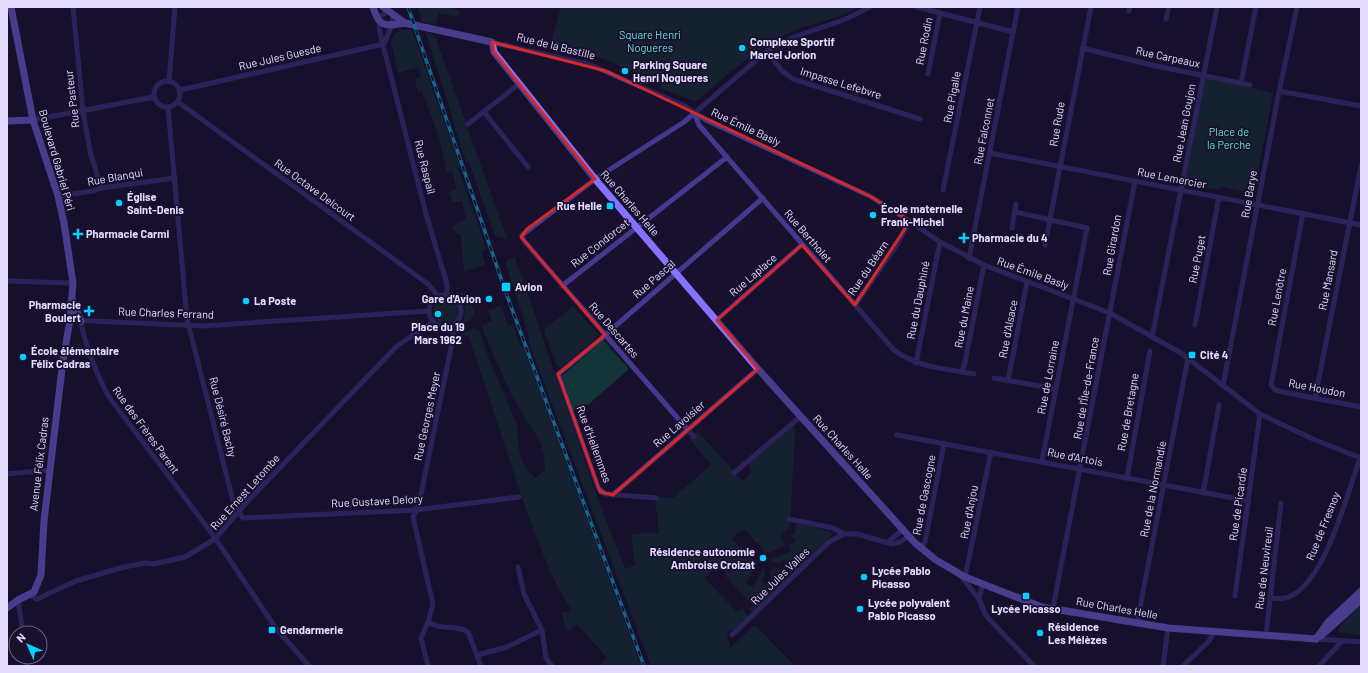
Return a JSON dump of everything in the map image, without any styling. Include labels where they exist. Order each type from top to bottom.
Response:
[{"type":"street","name":"Boulevard Gabriel Péri","points":[[11,7],[33,120],[58,196],[72,266],[73,283],[70,320]]},
{"type":"street","name":"Rue Pasteur","points":[[73,7],[83,111],[90,151],[100,188]]},
{"type":"street","points":[[169,81],[175,7]]},
{"type":"street","points":[[373,7],[378,21]]},
{"type":"street","points":[[595,179],[684,122],[767,51],[794,36],[846,19],[870,7]]},
{"type":"street","points":[[917,7],[1013,32]]},
{"type":"street","name":"Rue Pigalle","points":[[943,190],[980,7]]},
{"type":"street","name":"Rue Falconnet","points":[[969,258],[1018,7]]},
{"type":"street","name":"Rue Rude","points":[[1045,245],[1091,7]]},
{"type":"street","points":[[1166,20],[1169,7]]},
{"type":"street","name":"Rue Jean Goujon","points":[[1152,337],[1217,7]]},
{"type":"street","points":[[1241,83],[1256,7]]},
{"type":"street","name":"Rue Barye","points":[[1223,386],[1279,91],[1297,7]]},
{"type":"street","points":[[378,21],[382,15],[388,11],[392,25],[384,44]]},
{"type":"street","name":"Rue de la Bastille","points":[[388,11],[405,22],[592,65],[685,106],[694,112]]},
{"type":"street","name":"Rue Rodin","points":[[928,74],[940,13]]},
{"type":"street","name":"Rue de la Bastille","points":[[378,21],[386,26],[405,22]]},
{"type":"street","name":"Rue Raspail","points":[[378,21],[426,214],[447,287],[447,294]]},
{"type":"street","name":"Rue Charles Helle","points":[[492,42],[494,52],[595,179],[800,416],[902,530],[920,548],[962,575],[1032,603],[1053,608],[1168,628],[1316,639]]},
{"type":"street","name":"Rue Jules Guesde","points":[[180,90],[384,44]]},
{"type":"street","name":"Rue Carpeaux","points":[[1082,48],[1156,66],[1250,85]]},
{"type":"street","name":"Impasse Lefebvre","points":[[767,51],[782,71],[793,79],[920,119]]},
{"type":"street","points":[[169,81],[174,83],[180,90],[178,102],[168,107],[158,104],[154,97],[156,87],[162,82],[169,81]]},
{"type":"street","points":[[468,124],[519,84]]},
{"type":"street","points":[[1279,91],[1361,106]]},
{"type":"street","points":[[7,121],[33,120],[154,97]]},
{"type":"street","name":"Rue Octave Delcourt","points":[[178,102],[428,284],[438,296]]},
{"type":"street","name":"Rue Désiré Bachy","points":[[168,107],[187,319],[234,505],[238,512]]},
{"type":"street","points":[[484,112],[528,167]]},
{"type":"street","name":"Rue Bertholet","points":[[694,112],[699,125],[894,350],[904,358],[916,363],[974,374]]},
{"type":"street","name":"Rue Émile Basly","points":[[694,112],[706,120],[870,196],[940,242],[969,258],[1027,282],[1110,313],[1188,358],[1260,414],[1315,440],[1360,458]]},
{"type":"street","name":"Rue Lemercier","points":[[990,153],[1361,225]]},
{"type":"street","name":"Rue Condorcet","points":[[562,286],[727,157]]},
{"type":"street","name":"Rue Mansard","points":[[1315,398],[1361,166]]},
{"type":"street","name":"Rue Blanqui","points":[[58,196],[93,191],[100,188],[175,178]]},
{"type":"street","name":"Rue Descartes","points":[[595,179],[522,235],[523,240],[694,437]]},
{"type":"street","name":"Rue Girardon","points":[[1110,313],[1135,181]]},
{"type":"street","name":"Rue Puget","points":[[1195,325],[1219,197]]},
{"type":"street","name":"Rue Pascal","points":[[558,374],[763,198]]},
{"type":"street","points":[[1012,228],[1016,204]]},
{"type":"street","points":[[1015,212],[1049,220]]},
{"type":"street","name":"Rue Lenôtre","points":[[1271,385],[1303,213]]},
{"type":"street","name":"Rue de Lorraine","points":[[1042,461],[1087,228],[1049,220]]},
{"type":"street","name":"Rue du Béarn","points":[[855,305],[896,246],[910,221]]},
{"type":"street","name":"Rue du Dauphiné","points":[[916,363],[940,242]]},
{"type":"street","name":"Rue Laplace","points":[[717,320],[802,245]]},
{"type":"street","name":"Rue du Maine","points":[[962,372],[966,362],[984,265]]},
{"type":"street","points":[[7,281],[73,283]]},
{"type":"street","name":"Rue d'Alsace","points":[[1008,381],[1027,282]]},
{"type":"street","points":[[447,294],[459,301],[462,310],[459,320],[451,326],[441,326],[433,322],[429,310],[432,302],[438,296],[447,294]]},
{"type":"street","points":[[72,300],[81,321]]},
{"type":"street","name":"Rue Charles Ferrand","points":[[70,320],[190,326],[429,310]]},
{"type":"street","name":"Rue de l'Île-de-France","points":[[1053,608],[1110,313]]},
{"type":"street","name":"Avenue Félix Cadras","points":[[29,595],[34,592],[41,574],[44,521],[63,360],[70,320]]},
{"type":"street","name":"Rue des Frères Parent","points":[[81,321],[88,346],[103,386],[109,397],[215,539],[275,627],[309,666]]},
{"type":"street","name":"Rue Ernest Letombe","points":[[29,595],[37,599],[76,581],[124,568],[166,562],[184,557],[215,539],[238,512],[398,345],[433,322]]},
{"type":"street","name":"Rue Georges Meyer","points":[[428,666],[421,638],[428,622],[433,604],[414,522],[414,513],[416,510],[453,338],[453,330],[451,326]]},
{"type":"street","name":"Rue de Bretagne","points":[[1127,478],[1150,351]]},
{"type":"street","name":"Rue de la Normandie","points":[[1138,623],[1188,358]]},
{"type":"street","name":"Rue Lavoisier","points":[[613,495],[758,368]]},
{"type":"street","name":"Rue d'Hellemmes","points":[[558,374],[598,488],[605,494],[656,498]]},
{"type":"street","points":[[994,378],[1056,389]]},
{"type":"street","name":"Rue Houdon","points":[[1271,385],[1275,390],[1361,407]]},
{"type":"street","points":[[1203,493],[1219,405]]},
{"type":"street","name":"Rue de Picardie","points":[[1235,596],[1260,414]]},
{"type":"street","points":[[734,473],[800,416]]},
{"type":"street","name":"Rue d'Artois","points":[[897,435],[1081,468],[1249,501]]},
{"type":"street","name":"Rue de Gascogne","points":[[920,548],[925,542],[944,443]]},
{"type":"street","name":"Rue d'Anjou","points":[[962,575],[991,452]]},
{"type":"street","name":"Rue de Fresnoy","points":[[1270,598],[1280,599],[1292,596],[1305,585],[1315,573],[1326,550],[1360,458]]},
{"type":"street","points":[[7,474],[50,470]]},
{"type":"street","name":"Rue Gustave Delory","points":[[238,512],[243,518],[416,510],[519,498]]},
{"type":"street","name":"Rue de Neuvireuil","points":[[1266,635],[1281,503]]},
{"type":"street","points":[[789,519],[833,528],[844,534],[858,534],[896,544],[909,536]]},
{"type":"street","points":[[888,542],[902,530]]},
{"type":"street","name":"Rue Jules Valles","points":[[732,635],[829,542],[844,534]]},
{"type":"street","points":[[518,567],[524,594],[542,630],[546,658],[552,666]]},
{"type":"street","points":[[962,575],[964,582],[979,599],[985,614],[1034,666]]},
{"type":"street","points":[[979,599],[983,584]]},
{"type":"street","points":[[1316,639],[1328,622],[1361,591]]},
{"type":"street","points":[[7,608],[18,600],[29,595]]},
{"type":"street","points":[[18,600],[22,625]]},
{"type":"street","points":[[1316,639],[1332,627],[1361,600]]},
{"type":"street","points":[[428,622],[437,627],[454,627],[468,632],[481,666]]},
{"type":"street","points":[[1163,666],[1168,628]]},
{"type":"street","points":[[478,655],[507,647],[542,630]]},
{"type":"street","points":[[1184,666],[1210,641],[1214,632]]},
{"type":"street","points":[[1316,639],[1361,642]]},
{"type":"street","points":[[1319,666],[1342,641]]},
{"type":"highlighted area","points":[[492,42],[606,71],[870,196],[910,221],[855,305],[802,245],[717,320],[758,369],[613,495],[600,492],[558,374],[605,335],[521,237],[527,229],[595,179],[494,52]]},
{"type":"green space","points":[[418,7],[450,7],[459,11],[458,17],[438,13],[436,24],[422,22]]},
{"type":"green space","name":"Square Henri Nogueres","points":[[561,7],[860,7],[843,15],[799,29],[778,38],[754,54],[699,99],[694,101],[660,88],[661,84],[592,54],[590,58],[555,50],[556,44],[551,43]]},
{"type":"green space","points":[[401,30],[412,30],[460,167],[458,168],[486,248],[481,251],[485,264],[464,272],[461,234],[457,234],[452,226],[466,219],[462,201],[453,203],[449,192],[457,190],[452,172],[447,173],[438,134],[422,91],[418,92],[415,79],[421,77],[419,67],[398,73],[391,42],[395,34]]},
{"type":"green space","points":[[426,33],[435,36],[507,239],[495,236],[469,162],[466,162]]},
{"type":"green space","name":"Place de la Perche","points":[[1208,78],[1273,93],[1254,194],[1220,186],[1219,190],[1185,184],[1204,81]]},
{"type":"green space","points":[[515,257],[597,497],[625,569],[635,565],[631,534],[659,533],[655,496],[673,498],[711,465],[689,438],[697,431],[743,481],[750,474],[749,464],[793,426],[795,429],[790,527],[780,535],[785,545],[766,554],[758,542],[756,543],[745,529],[736,534],[733,540],[751,556],[750,558],[757,561],[746,583],[753,587],[764,567],[765,575],[762,579],[765,585],[767,582],[773,592],[752,612],[749,609],[753,605],[727,578],[725,571],[715,569],[704,578],[737,612],[742,608],[748,616],[735,630],[730,630],[727,633],[730,648],[755,625],[795,666],[651,666],[528,340],[530,339],[505,261]]},
{"type":"green space","points":[[462,292],[468,296],[475,313],[470,320],[462,323],[465,315],[465,307],[463,300],[456,294]]},
{"type":"green space","points":[[441,299],[449,299],[457,305],[458,316],[450,323],[439,322],[434,317],[439,315],[439,313],[433,313],[435,303]]},
{"type":"green space","points":[[501,306],[508,326],[513,324],[520,346],[523,345],[641,666],[598,666],[607,658],[577,624],[569,631],[565,626],[562,613],[572,611],[556,583],[537,538],[520,492],[469,336],[460,335],[474,328],[480,331],[488,357],[517,425],[519,450],[523,464],[535,478],[545,471],[544,455],[540,441],[513,398],[481,326],[492,321],[488,310]]},
{"type":"green space","points":[[573,306],[599,335],[560,368],[556,364],[544,330]]},
{"type":"green space","points":[[603,340],[629,369],[589,404],[573,410],[562,376]]},
{"type":"green space","points":[[796,523],[831,532],[831,536],[795,571],[790,568],[790,563],[781,560],[781,564],[770,560],[792,551],[789,545],[795,542],[791,535],[795,533]]},
{"type":"green space","points":[[774,567],[792,573],[777,588],[773,585],[769,572]]},
{"type":"green space","points":[[1361,604],[1361,635],[1339,633],[1338,628]]},
{"type":"railway","points":[[408,7],[506,293],[644,666]]},
{"type":"place","name":"Complexe Sportif Marcel Jorion","points":[[742,48]]},
{"type":"place","name":"Parking Square Henri Nogueres","points":[[625,71]]},
{"type":"place","name":"Église Saint-Denis","points":[[119,203]]},
{"type":"place","name":"Rue Helle","points":[[610,206]]},
{"type":"place","name":"École maternelle Frank-Michel","points":[[873,215]]},
{"type":"place","name":"Pharmacie Carmi","points":[[78,234]]},
{"type":"place","name":"Pharmacie du 4","points":[[964,238]]},
{"type":"place","name":"Avion","points":[[506,287]]},
{"type":"place","name":"Gare d'Avion","points":[[489,299]]},
{"type":"place","name":"La Poste","points":[[246,301]]},
{"type":"place","name":"Pharmacie Boulert","points":[[89,311]]},
{"type":"place","name":"Place du 19 Mars 1962","points":[[438,314]]},
{"type":"place","name":"Cité 4","points":[[1192,355]]},
{"type":"place","name":"École élémentaire Félix Cadras","points":[[23,357]]},
{"type":"place","name":"Résidence autonomie Ambroise Croizat","points":[[763,558]]},
{"type":"place","name":"Lycée Pablo Picasso","points":[[864,577]]},
{"type":"place","name":"Lycée Picasso","points":[[1026,596]]},
{"type":"place","name":"Lycée polyvalent Pablo Picasso","points":[[860,609]]},
{"type":"place","name":"Gendarmerie","points":[[272,630]]},
{"type":"place","name":"Résidence Les Mélèzes","points":[[1040,633]]}]
